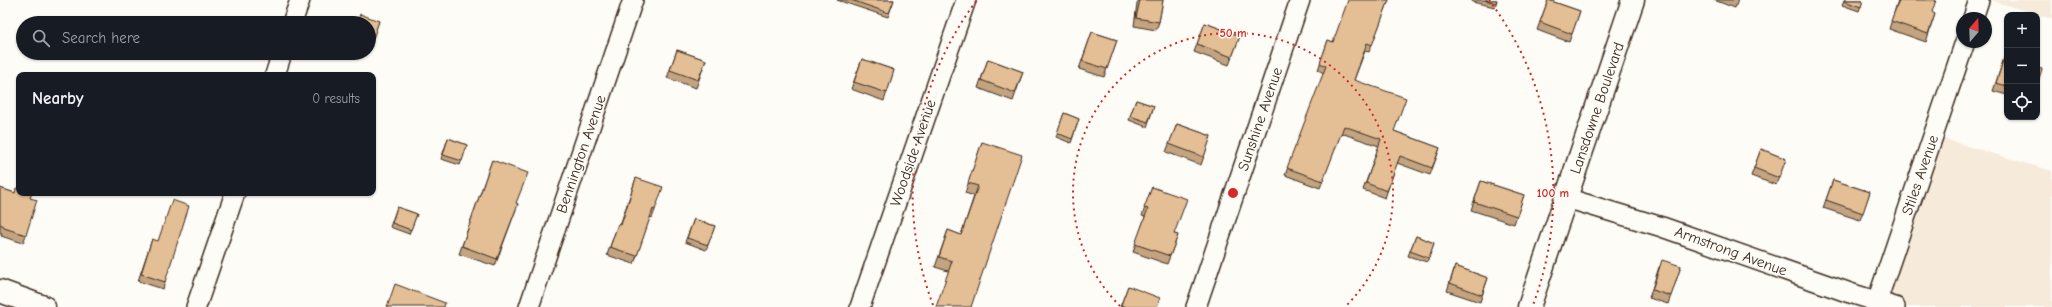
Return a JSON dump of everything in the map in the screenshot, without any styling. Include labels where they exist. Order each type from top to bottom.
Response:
[{"type":"street","points":[[294,16],[300,0]]},
{"type":"street","name":"Bennington Avenue","points":[[529,307],[633,0]]},
{"type":"street","name":"Woodside Avenue","points":[[860,307],[966,0]]},
{"type":"street","name":"Sunshine Avenue","points":[[1196,307],[1300,0]]},
{"type":"street","name":"Lansdowne Boulevard","points":[[1529,307],[1633,0]]},
{"type":"street","points":[[1975,12],[1979,0]]},
{"type":"street","name":"Stiles Avenue","points":[[1876,304],[1963,48]]},
{"type":"street","points":[[276,72],[280,60]]},
{"type":"street","points":[[196,307],[234,196]]},
{"type":"street","name":"Armstrong Avenue","points":[[1566,198],[1662,227],[1850,293],[1876,304],[1895,307]]},
{"type":"street","points":[[0,291],[44,307]]},
{"type":"shaded area","points":[[1990,0],[2052,0],[2052,19],[2040,15],[2040,12],[2029,12]]},
{"type":"shaded area","points":[[1933,136],[2052,171],[2052,307],[1895,307],[1877,301]]},
{"type":"building","points":[[851,0],[894,0],[889,13]]},
{"type":"building","points":[[1140,0],[1163,0],[1159,22],[1136,18]]},
{"type":"building","points":[[1348,0],[1389,0],[1372,45],[1367,43],[1354,80],[1406,98],[1394,131],[1440,148],[1432,168],[1400,156],[1387,191],[1366,183],[1381,139],[1344,126],[1323,181],[1287,168],[1326,66],[1320,63],[1328,40],[1333,42]]},
{"type":"building","points":[[1485,0],[1497,0],[1496,3]]},
{"type":"building","points":[[1548,0],[1580,11],[1572,34],[1540,22]]},
{"type":"building","points":[[1844,0],[1863,0],[1861,7]]},
{"type":"building","points":[[1899,0],[1936,0],[1932,12],[1935,14],[1928,34],[1891,21]]},
{"type":"building","points":[[376,20],[379,21],[376,30]]},
{"type":"building","points":[[1205,23],[1240,36],[1232,57],[1197,44]]},
{"type":"building","points":[[1092,32],[1117,40],[1107,69],[1082,61]]},
{"type":"building","points":[[677,50],[706,60],[698,80],[670,70]]},
{"type":"building","points":[[2004,58],[2004,85],[1996,83]]},
{"type":"building","points":[[862,59],[894,70],[887,93],[854,82]]},
{"type":"building","points":[[988,59],[1023,72],[1015,93],[981,80]]},
{"type":"building","points":[[1136,100],[1154,106],[1148,122],[1130,116]]},
{"type":"building","points":[[1064,113],[1079,119],[1072,139],[1057,133]]},
{"type":"building","points":[[1177,124],[1211,136],[1204,157],[1169,144]]},
{"type":"building","points":[[448,138],[467,145],[462,161],[443,155]]},
{"type":"building","points":[[982,142],[1022,155],[971,307],[936,307],[952,261],[939,257],[948,230],[961,235],[978,186],[968,183]]},
{"type":"building","points":[[1761,149],[1786,159],[1779,178],[1754,168]]},
{"type":"building","points":[[492,160],[528,173],[497,259],[462,246]]},
{"type":"building","points":[[636,178],[663,187],[655,210],[653,209],[637,256],[610,247],[618,224],[621,225]]},
{"type":"building","points":[[1833,180],[1870,192],[1863,213],[1826,200]]},
{"type":"building","points":[[1481,181],[1524,195],[1517,216],[1474,202]]},
{"type":"building","points":[[1152,187],[1187,199],[1174,234],[1178,235],[1170,256],[1135,244],[1148,209],[1144,208]]},
{"type":"building","points":[[0,188],[15,193],[16,188],[16,196],[31,196],[30,198],[37,200],[26,235],[4,228],[4,226],[0,224]]},
{"type":"building","points":[[172,200],[189,206],[165,282],[141,274],[152,239],[158,241]]},
{"type":"building","points":[[397,207],[417,214],[411,230],[392,223]]},
{"type":"building","points":[[694,219],[715,226],[708,245],[687,238]]},
{"type":"building","points":[[1416,236],[1434,243],[1429,258],[1410,251]]},
{"type":"building","points":[[1662,260],[1681,266],[1671,296],[1652,290]]},
{"type":"building","points":[[1455,266],[1488,278],[1482,295],[1450,283]]},
{"type":"building","points":[[395,284],[445,303],[444,307],[387,307]]},
{"type":"building","points":[[1128,286],[1160,298],[1157,307],[1126,307],[1121,305]]}]
